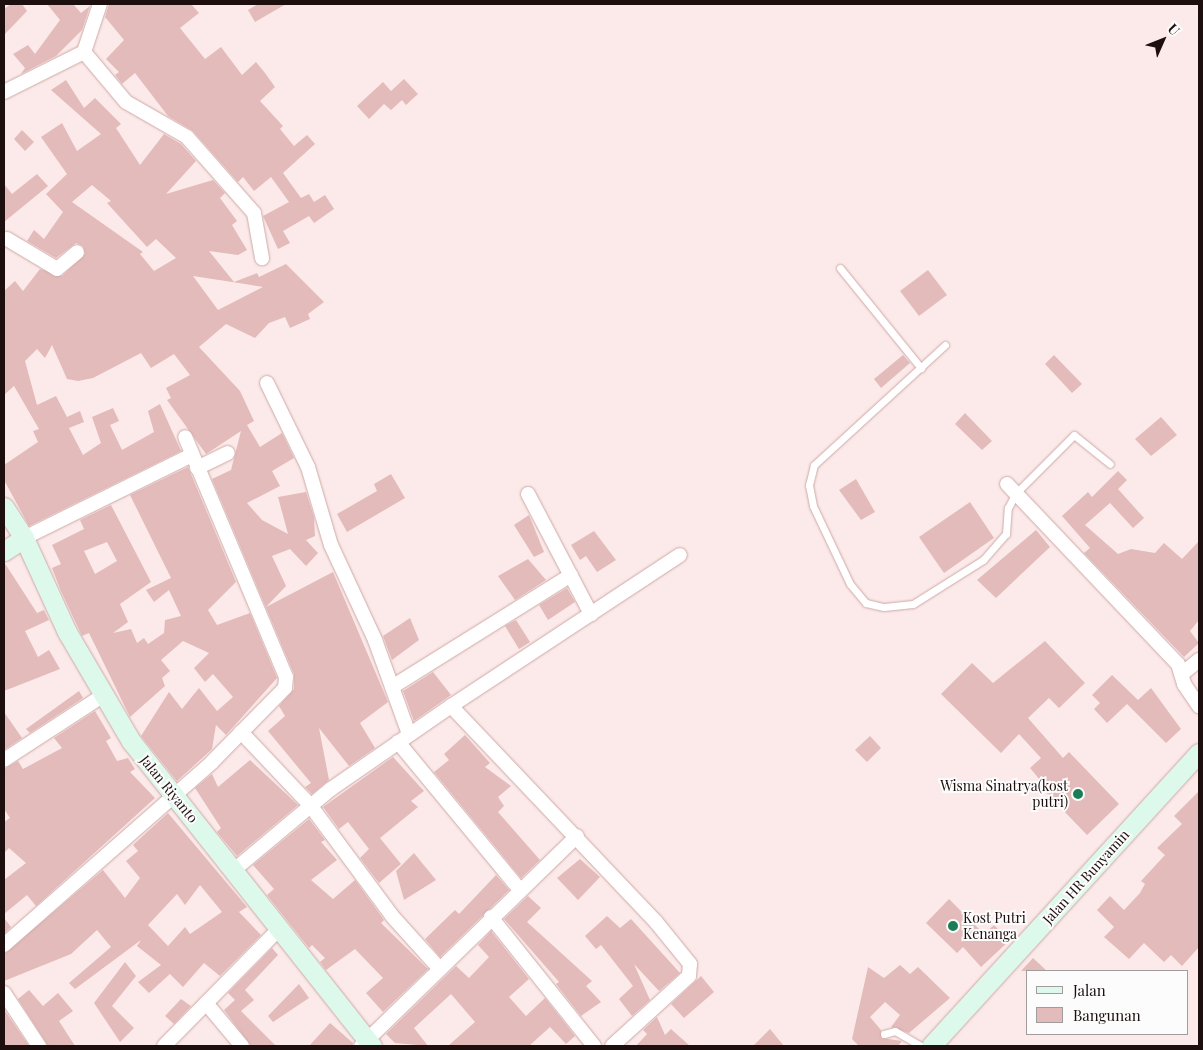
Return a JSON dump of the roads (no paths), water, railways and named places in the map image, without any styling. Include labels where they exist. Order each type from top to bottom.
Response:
[{"type":"street","points":[[4,92],[84,52],[100,4]]},
{"type":"street","points":[[84,52],[126,102],[187,137],[254,213],[262,258]]},
{"type":"street","points":[[5,238],[57,269],[77,252]]},
{"type":"street","points":[[267,384],[308,467],[331,545],[392,687],[404,738],[520,890]]},
{"type":"street","points":[[4,945],[173,796],[280,695],[286,678],[185,437]]},
{"type":"street","points":[[4,551],[24,538],[194,461],[228,454]]},
{"type":"street","points":[[1011,489],[1182,674],[1199,706]]},
{"type":"street","points":[[528,494],[591,614]]},
{"type":"street","name":"Jalan Riyanto","points":[[4,507],[24,538],[102,696],[173,796],[234,870],[277,931],[366,1044]]},
{"type":"street","points":[[234,870],[310,804],[404,738],[680,555]]},
{"type":"street","points":[[392,687],[571,575]]},
{"type":"street","points":[[1182,674],[1199,660]]},
{"type":"street","points":[[4,760],[102,696]]},
{"type":"street","points":[[452,706],[577,836],[656,922],[692,972],[612,1046]]},
{"type":"street","points":[[241,732],[310,804],[392,916],[439,968]]},
{"type":"street","name":"Jalan HR Bunyamin","points":[[931,1046],[1199,753]]},
{"type":"street","points":[[366,1044],[439,968],[577,836]]},
{"type":"street","points":[[491,917],[594,1046]]},
{"type":"street","points":[[164,1046],[277,931]]},
{"type":"street","points":[[4,993],[39,1046]]},
{"type":"street","points":[[206,1003],[242,1046]]},
{"type":"lane","points":[[840,268],[921,368]]},
{"type":"lane","points":[[945,345],[814,465],[809,485],[814,506],[850,584],[866,603],[884,607],[913,604],[998,547],[1006,534],[1011,489],[1074,435],[1110,464]]},
{"type":"lane","points":[[884,1034],[895,1031],[921,1046]]},
{"type":"place","name":"Wisma Sinatrya(kost putri)","points":[[1078,794]]},
{"type":"place","name":"Kost Putri Kenanga","points":[[953,926]]}]
